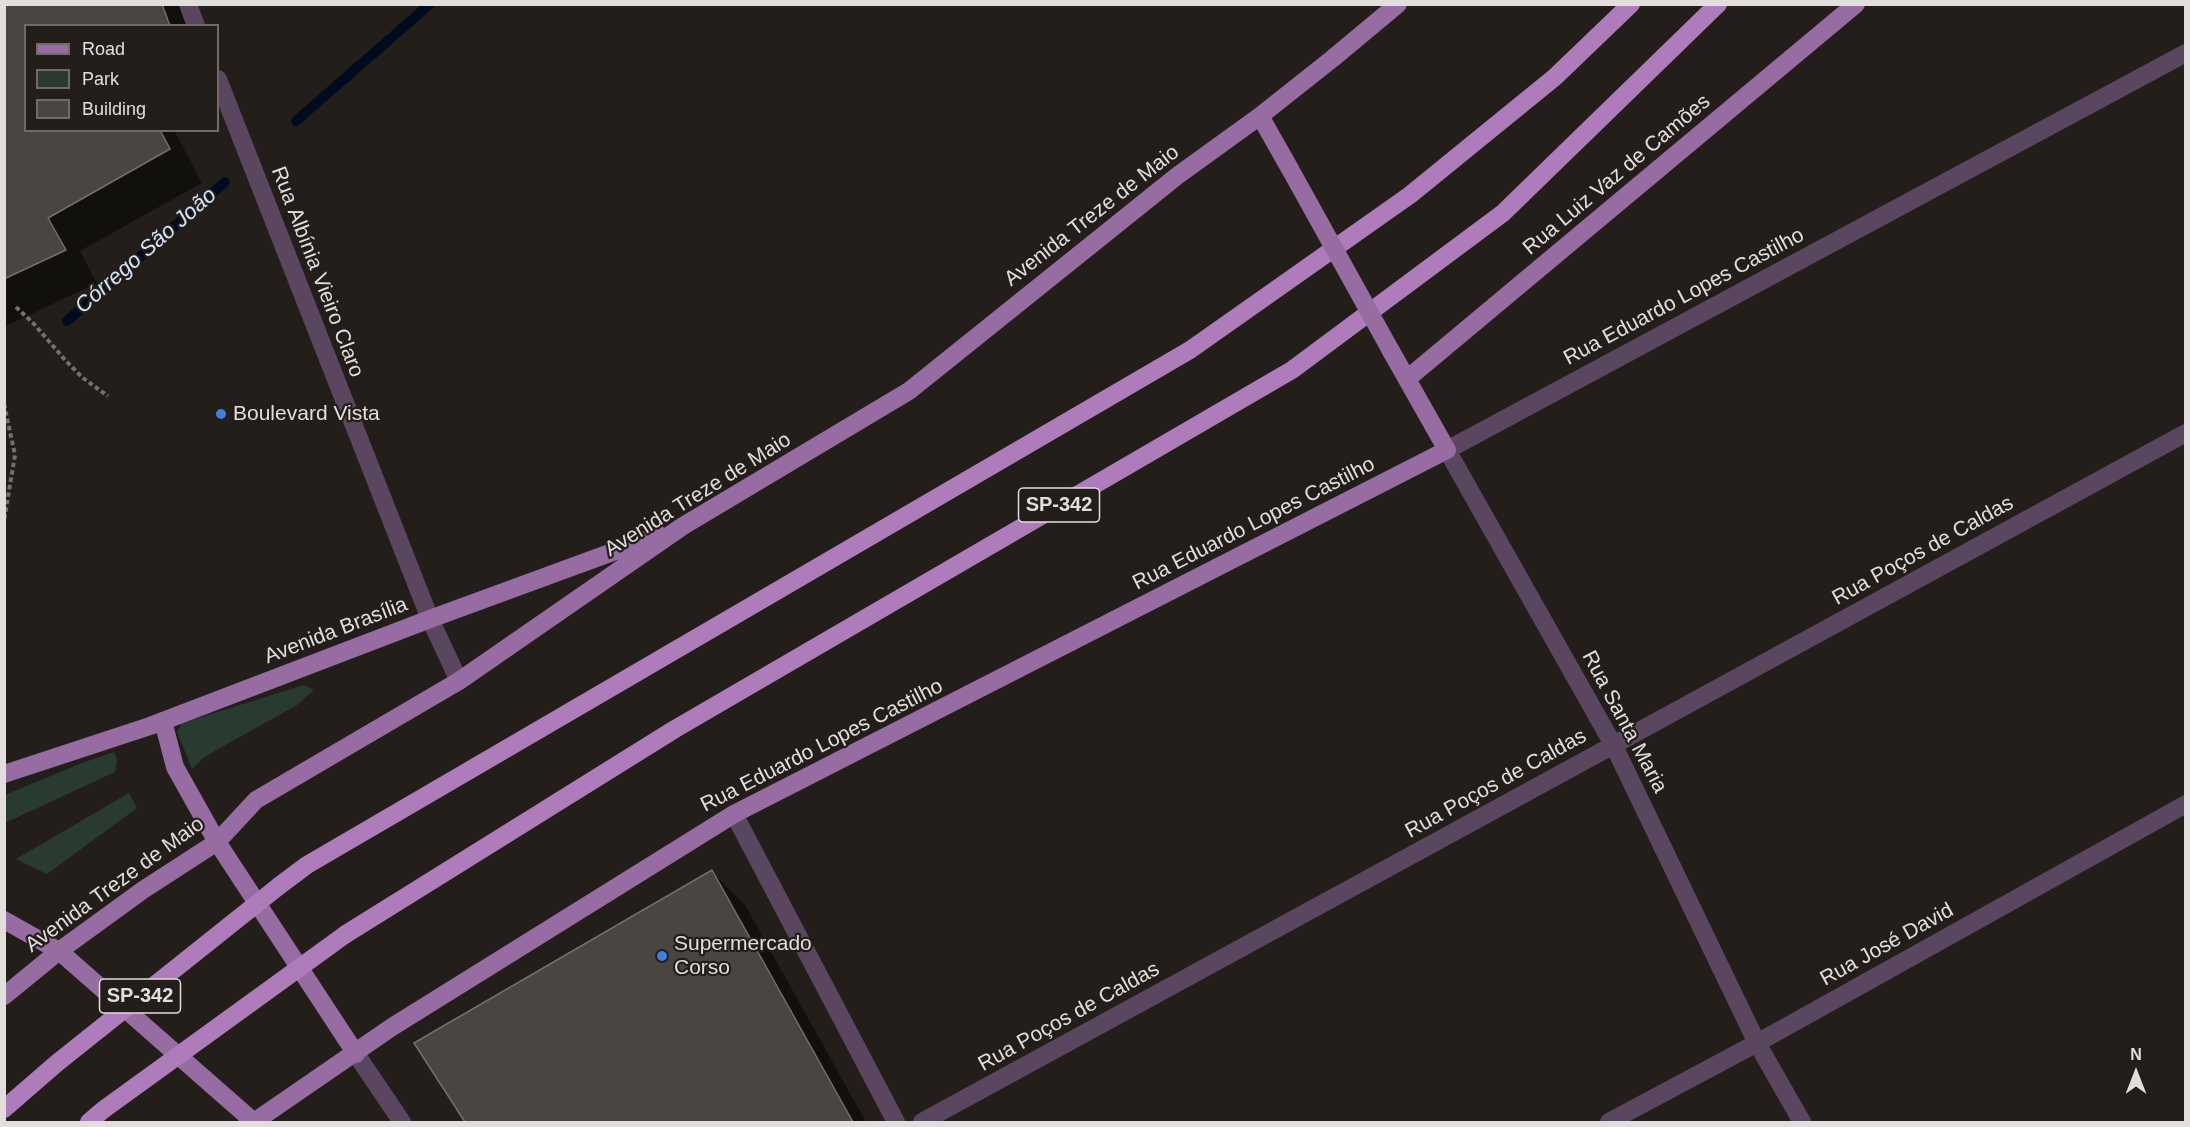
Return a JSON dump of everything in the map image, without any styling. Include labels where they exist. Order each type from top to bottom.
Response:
[{"type":"highway","name":"SP-342","points":[[4,1109],[57,1063],[307,865],[1190,350],[1410,195],[1555,76],[1631,4]]},
{"type":"highway","name":"SP-342","points":[[89,1122],[346,934],[675,729],[1292,370],[1503,213],[1718,4]]},
{"type":"main road","name":"Avenida Treze de Maio","points":[[4,996],[59,951],[143,890],[217,843],[256,800],[459,681],[683,526],[909,391],[1178,176],[1260,116],[1398,4]]},
{"type":"main road","name":"Rua Luiz Vaz de Camões","points":[[1407,379],[1856,4]]},
{"type":"main road","name":"Rua Santa Maria","points":[[1260,116],[1447,450]]},
{"type":"main road","name":"Rua Eduardo Lopes Castilho","points":[[254,1122],[356,1054],[392,1027],[734,814],[1447,450]]},
{"type":"main road","name":"Avenida Brasília","points":[[4,774],[163,721],[683,526]]},
{"type":"main road","points":[[163,721],[175,767],[217,843],[356,1054]]},
{"type":"main road","points":[[4,788],[24,768]]},
{"type":"main road","points":[[4,920],[59,951],[254,1122]]},
{"type":"street","points":[[188,4],[195,24]]},
{"type":"street","name":"Rua Eduardo Lopes Castilho","points":[[1447,450],[2186,53]]},
{"type":"street","name":"Rua Albínia Vieiro Claro","points":[[219,83],[430,620],[459,681]]},
{"type":"street","name":"Rua Poços de Caldas","points":[[922,1122],[2186,433]]},
{"type":"street","name":"Rua Santa Maria","points":[[1447,450],[1614,746],[1757,1042],[1802,1122]]},
{"type":"street","name":"Rua José David","points":[[1609,1122],[2186,804]]},
{"type":"street","points":[[734,814],[896,1122]]},
{"type":"street","points":[[356,1054],[402,1122]]},
{"type":"path","points":[[16,307],[83,378],[108,396]]},
{"type":"path","points":[[4,404],[15,455],[4,521]]},
{"type":"green space","points":[[304,685],[314,690],[297,705],[204,757],[192,769],[177,732],[182,723]]},
{"type":"green space","points":[[114,752],[117,760],[115,772],[7,822],[5,820],[5,795]]},
{"type":"green space","points":[[129,793],[137,808],[47,874],[16,859]]},
{"type":"building","points":[[4,4],[162,4],[169,24],[24,24],[24,132],[161,132],[170,149],[48,218],[66,250],[4,279]]},
{"type":"building","name":"Supermercado Corso","points":[[712,870],[853,1122],[465,1122],[414,1043]]},
{"type":"waterway","name":"Córrego São João","points":[[296,121],[430,4]]},
{"type":"waterway","name":"Córrego São João","points":[[67,321],[225,182]]},
{"type":"place","name":"Boulevard Vista","points":[[221,414]]},
{"type":"place","name":"Supermercado Corso","points":[[662,956]]}]
